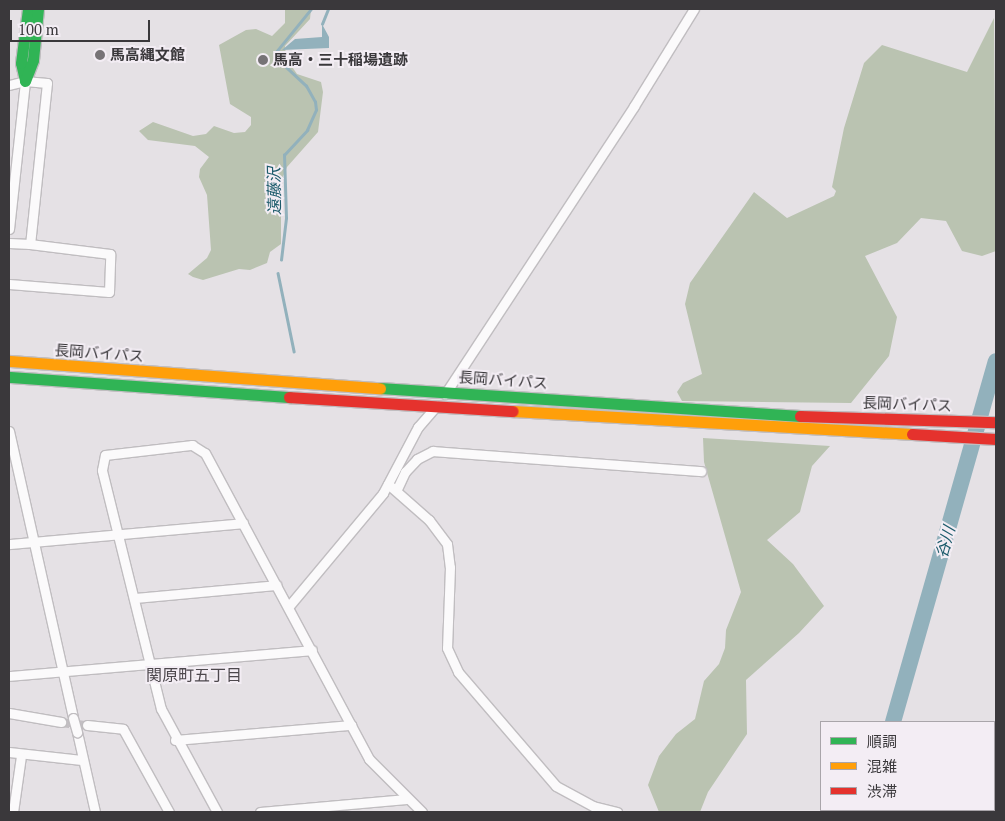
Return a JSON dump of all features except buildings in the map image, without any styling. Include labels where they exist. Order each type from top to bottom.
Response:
[{"type":"main road","points":[[25,81],[21,63],[28,9]]},
{"type":"main road","points":[[25,81],[33,60],[38,9]]},
{"type":"main road","name":"長岡バイパス","points":[[9,361],[750,414],[996,422]]},
{"type":"main road","name":"長岡バイパス","points":[[9,377],[436,406],[996,439]]},
{"type":"street","points":[[289,606],[388,484],[418,427],[448,391],[629,115],[694,9]]},
{"type":"street","points":[[9,85],[25,81],[47,83],[30,244]]},
{"type":"street","points":[[9,229],[25,81]]},
{"type":"street","points":[[9,243],[110,254],[109,292],[9,284]]},
{"type":"street","points":[[9,431],[95,812]]},
{"type":"street","points":[[217,812],[175,740],[161,709],[148,664],[134,598],[102,470],[105,455],[192,445],[205,452],[289,606],[369,759],[406,799],[422,812]]},
{"type":"street","points":[[397,489],[417,459],[432,452],[701,471]]},
{"type":"street","points":[[388,484],[397,489],[438,529],[447,544],[450,567],[447,648],[452,664],[556,786],[593,806],[617,812]]},
{"type":"street","points":[[9,544],[243,523]]},
{"type":"street","points":[[134,598],[276,585]]},
{"type":"street","points":[[9,676],[64,673],[312,650]]},
{"type":"street","points":[[9,714],[61,722]]},
{"type":"street","points":[[87,725],[123,729],[169,812]]},
{"type":"street","points":[[175,740],[351,725]]},
{"type":"street","points":[[9,752],[21,756],[82,760]]},
{"type":"street","points":[[13,812],[21,756]]},
{"type":"street","points":[[260,812],[406,799]]},
{"type":"green space","points":[[285,9],[311,9],[310,19],[285,46],[286,58],[297,74],[321,82],[323,92],[318,132],[287,167],[281,181],[281,244],[270,252],[267,263],[250,270],[239,269],[203,280],[193,277],[188,274],[207,258],[211,250],[207,195],[199,177],[200,169],[209,157],[195,146],[148,140],[139,131],[153,122],[193,136],[206,134],[214,126],[234,133],[245,132],[251,125],[251,117],[230,104],[219,45],[246,30],[256,29],[272,36],[285,23]]},
{"type":"green space","points":[[994,18],[996,251],[982,256],[962,251],[946,221],[921,218],[897,243],[865,256],[897,317],[889,356],[851,403],[682,401],[677,392],[683,383],[702,374],[685,304],[690,283],[754,192],[787,218],[834,196],[836,191],[832,187],[844,128],[864,63],[882,45],[967,72]]},
{"type":"green space","points":[[703,438],[830,446],[812,466],[800,512],[767,540],[793,564],[824,606],[799,633],[746,680],[747,734],[708,792],[700,812],[659,812],[648,785],[659,756],[676,734],[695,719],[704,681],[719,664],[725,648],[726,630],[741,592],[704,462]]},
{"type":"water","points":[[322,24],[329,37],[329,48],[282,50],[295,39],[322,37]]},
{"type":"waterway","name":"遠藤沢","points":[[281,260],[286,218],[284,155],[307,130],[316,110],[315,102],[306,86],[278,60],[276,52],[311,9]]},
{"type":"waterway","points":[[322,24],[328,9]]},
{"type":"waterway","name":"遠藤沢","points":[[278,273],[294,351]]},
{"type":"waterway","name":"谷川","points":[[893,721],[996,361]]},
{"type":"tunnel","points":[[61,722],[87,725]]},
{"type":"traffic: fast","points":[[25,80],[21,63],[28,9]]},
{"type":"traffic: fast","points":[[25,81],[33,60],[38,9]]},
{"type":"traffic: fast","points":[[9,377],[289,397]]},
{"type":"traffic: fast","points":[[380,388],[800,416]]},
{"type":"traffic: slow","points":[[9,361],[380,388]]},
{"type":"traffic: slow","points":[[513,411],[912,434]]},
{"type":"traffic: jam","points":[[289,397],[513,411]]},
{"type":"traffic: jam","points":[[800,416],[996,422]]},
{"type":"traffic: jam","points":[[912,434],[996,439]]},
{"type":"place","name":"馬高縄文館","points":[[100,55]]},
{"type":"place","name":"馬高・三十稲場遺跡","points":[[263,60]]},
{"type":"district","name":"関原町五丁目","points":[[194,675]]}]
